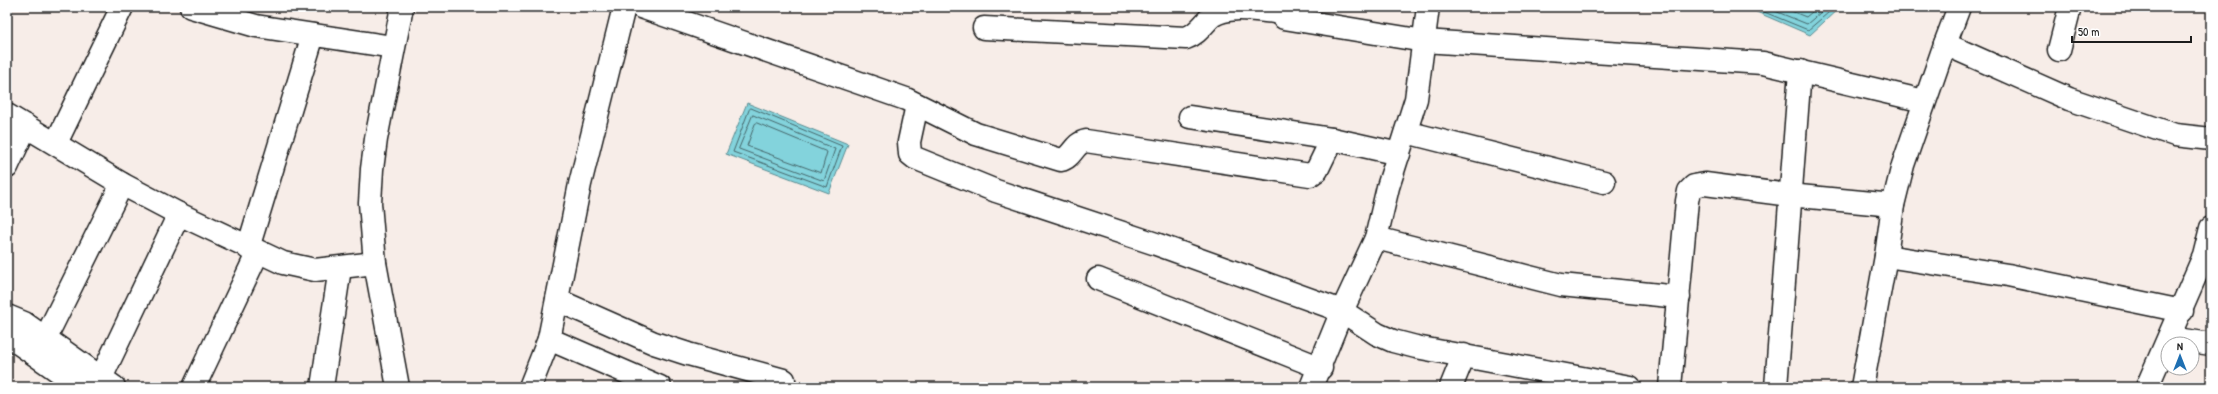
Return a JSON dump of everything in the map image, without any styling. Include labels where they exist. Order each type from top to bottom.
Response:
[{"type":"street","points":[[56,143],[122,7]]},
{"type":"street","points":[[190,7],[256,26],[393,48]]},
{"type":"street","points":[[398,387],[375,263],[370,203],[372,169],[393,48],[402,7]]},
{"type":"street","points":[[530,387],[549,339],[580,184],[624,7]]},
{"type":"street","points":[[641,7],[859,82],[917,105],[961,128],[1000,142],[1061,160],[1066,158],[1078,144],[1086,141],[1310,176],[1317,170],[1332,139]]},
{"type":"street","points":[[1098,279],[1316,378],[1342,311],[1376,238],[1388,187],[1416,98],[1428,7]]},
{"type":"street","points":[[1862,387],[1886,256],[1893,205],[1903,165],[1924,101],[1959,7]]},
{"type":"street","points":[[2059,50],[2070,7]]},
{"type":"street","points":[[984,28],[1186,38],[1197,33],[1214,15],[1225,10],[1277,10],[1284,18],[1424,41],[1721,59],[1763,63],[1800,70],[1924,101]]},
{"type":"street","points":[[194,387],[253,250],[313,35]]},
{"type":"street","points":[[1945,44],[2069,98],[2175,135],[2211,139]]},
{"type":"street","points":[[1776,387],[1789,195],[1800,70]]},
{"type":"street","points":[[917,105],[908,149],[910,154],[915,158],[996,191],[1156,244],[1342,311],[1377,334],[1393,341],[1602,385],[1630,387]]},
{"type":"street","points":[[7,115],[56,143],[122,184],[253,250],[299,268],[315,270],[375,263]]},
{"type":"street","points":[[1190,117],[1332,139],[1399,154]]},
{"type":"street","points":[[7,167],[26,126]]},
{"type":"street","points":[[1406,132],[1604,182]]},
{"type":"street","points":[[42,347],[122,184]]},
{"type":"street","points":[[1670,387],[1687,201],[1689,191],[1694,186],[1705,184],[1789,195],[1893,205]]},
{"type":"street","points":[[7,331],[14,340],[42,347],[107,382],[179,214]]},
{"type":"street","points":[[2170,336],[2182,311],[2204,256],[2211,228]]},
{"type":"street","points":[[1376,238],[1561,285],[1679,297]]},
{"type":"street","points":[[1886,256],[2030,279],[2182,311]]},
{"type":"street","points":[[322,387],[340,268]]},
{"type":"street","points":[[557,300],[654,343],[688,354],[784,380]]},
{"type":"street","points":[[7,316],[24,323],[42,347],[81,387]]},
{"type":"street","points":[[549,339],[660,387]]},
{"type":"street","points":[[2200,342],[2211,344]]},
{"type":"street","points":[[1451,387],[1464,355]]},
{"type":"street","points":[[2147,387],[2160,358]]},
{"type":"water","points":[[1745,7],[1902,7],[1896,10],[1839,8],[1810,35]]},
{"type":"water","points":[[747,103],[848,144],[829,193],[726,154]]}]
